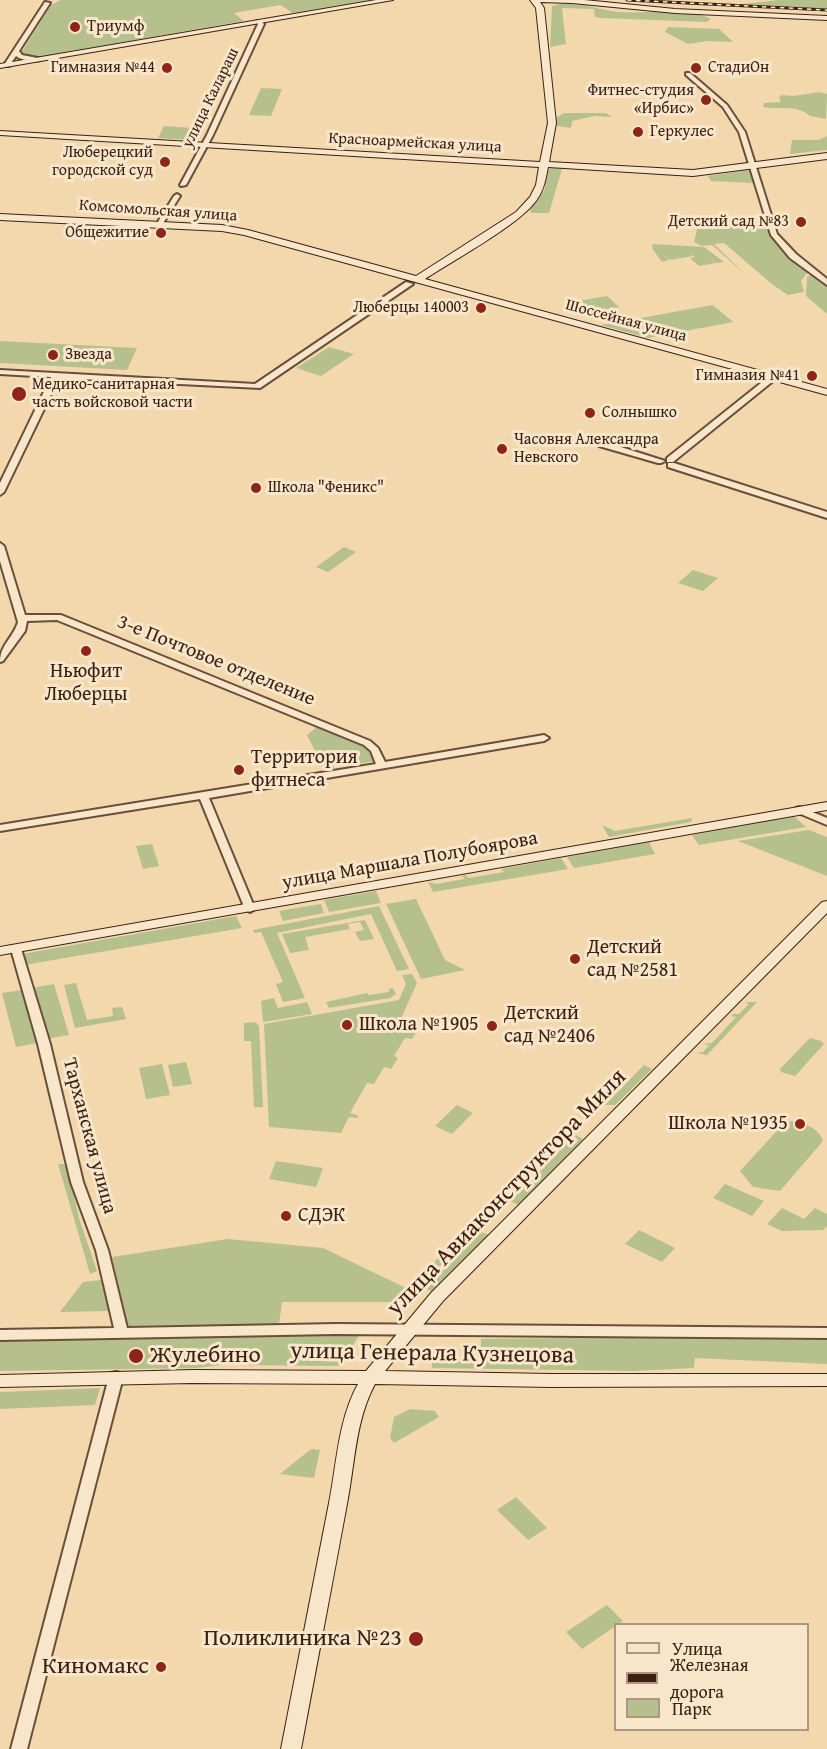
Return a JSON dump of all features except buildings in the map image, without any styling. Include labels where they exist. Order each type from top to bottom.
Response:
[{"type":"street","points":[[2,69],[40,59],[384,0]]},
{"type":"street","points":[[589,0],[672,5],[687,10],[827,15]]},
{"type":"street","points":[[0,372],[257,386],[519,214],[534,198],[545,165],[552,123],[536,3],[554,1],[675,11],[827,15]]},
{"type":"street","points":[[2,69],[16,52],[47,3]]},
{"type":"street","name":"улица Калараш","points":[[183,185],[204,146],[261,24],[259,22]]},
{"type":"street","points":[[16,52],[20,57],[40,59]]},
{"type":"street","points":[[688,74],[712,93],[731,114],[742,132],[774,235],[793,256],[827,283]]},
{"type":"street","name":"Красноармейская улица","points":[[0,133],[693,173],[827,156]]},
{"type":"street","points":[[159,225],[177,196]]},
{"type":"street","name":"Комсомольская улица","points":[[0,217],[245,232],[413,282]]},
{"type":"street","name":"Шоссейная улица","points":[[413,282],[827,392]]},
{"type":"street","points":[[0,492],[56,375]]},
{"type":"street","points":[[667,462],[774,377]]},
{"type":"street","points":[[602,444],[667,462],[827,515]]},
{"type":"street","points":[[0,546],[22,618],[20,631],[0,659]]},
{"type":"street","name":"3-е Почтовое отделение","points":[[22,618],[58,617],[295,712],[367,743],[375,750],[382,766]]},
{"type":"street","points":[[0,828],[544,738]]},
{"type":"street","points":[[203,795],[250,909]]},
{"type":"street","name":"улица Маршала Полубоярова","points":[[0,951],[250,909],[827,806]]},
{"type":"street","points":[[800,810],[827,822]]},
{"type":"street","name":"улица Авиаконструктора Миля","points":[[291,1749],[340,1494],[346,1447],[359,1398],[371,1377],[407,1330],[827,905]]},
{"type":"street","name":"Тарханская улица","points":[[16,949],[44,1044],[77,1182],[102,1250],[122,1333]]},
{"type":"street","points":[[0,1335],[407,1330],[827,1333]]},
{"type":"street","points":[[19,1749],[116,1377]]},
{"type":"street","name":"улица Генерала Кузнецова","points":[[0,1381],[116,1377],[827,1380]]},
{"type":"green space","points":[[61,0],[370,0],[293,13],[280,5],[234,13],[244,21],[38,57],[22,55],[21,53],[51,5]]},
{"type":"green space","points":[[778,0],[827,0],[827,9],[735,5]]},
{"type":"green space","points":[[564,3],[619,12],[691,13],[711,19],[707,22],[602,18],[595,17],[594,9],[562,8],[566,44],[550,47],[552,6]]},
{"type":"green space","points":[[668,27],[719,29],[733,42],[708,41],[688,44],[665,32]]},
{"type":"green space","points":[[261,88],[282,89],[271,116],[249,115]]},
{"type":"green space","points":[[819,92],[827,94],[826,119],[810,116],[800,110],[763,107],[764,103],[781,102],[779,97],[782,95],[794,96]]},
{"type":"green space","points":[[564,113],[606,113],[612,117],[594,116],[572,121],[571,128],[557,126],[556,118]]},
{"type":"green space","points":[[164,126],[194,128],[189,140],[158,138]]},
{"type":"green space","points":[[827,136],[827,150],[790,154],[792,140],[819,140]]},
{"type":"green space","points":[[553,167],[562,169],[549,213],[531,213],[529,209],[544,191],[548,171]]},
{"type":"green space","points":[[747,170],[752,172],[755,181],[753,183],[711,181],[708,176]]},
{"type":"green space","points":[[698,225],[771,228],[810,269],[801,281],[804,292],[788,295],[724,243],[714,244],[748,277],[712,245],[702,246],[694,242]]},
{"type":"green space","points":[[653,244],[704,247],[724,262],[716,263],[709,257],[715,263],[699,266],[690,258],[695,257],[688,251],[693,256],[670,260],[663,254],[669,260],[662,262],[652,248]]},
{"type":"green space","points":[[811,275],[827,285],[827,314],[806,296],[807,277]]},
{"type":"green space","points":[[607,296],[619,307],[577,314],[566,303]]},
{"type":"green space","points":[[713,305],[733,322],[648,338],[601,325]]},
{"type":"green space","name":"Звезда","points":[[0,341],[137,348],[127,370],[0,363]]},
{"type":"green space","points":[[329,347],[354,354],[321,376],[296,368]]},
{"type":"green space","points":[[344,547],[356,552],[328,572],[316,567]]},
{"type":"green space","points":[[693,570],[718,578],[703,591],[678,583]]},
{"type":"green space","points":[[318,726],[365,747],[376,761],[351,765],[345,753],[332,755],[334,768],[325,770],[307,735]]},
{"type":"green space","points":[[795,817],[806,827],[699,845],[692,835]]},
{"type":"green space","points":[[692,818],[691,822],[609,837],[602,825],[615,831]]},
{"type":"green space","points":[[809,830],[827,837],[827,876],[738,841]]},
{"type":"green space","points":[[649,842],[655,854],[574,868],[567,857]]},
{"type":"green space","points":[[152,844],[159,866],[143,869],[136,846]]},
{"type":"green space","points":[[561,858],[568,869],[433,892],[428,882],[436,884],[465,879],[462,876],[465,875],[469,878],[504,872],[501,869]]},
{"type":"green space","points":[[376,891],[381,903],[329,912],[324,900]]},
{"type":"green space","points":[[416,899],[445,960],[465,970],[421,979],[386,904]]},
{"type":"green space","points":[[321,904],[324,913],[283,921],[279,911]]},
{"type":"green space","points":[[379,906],[409,969],[397,971],[371,914],[277,933],[305,998],[283,1002],[276,984],[283,982],[261,932],[254,933],[253,930]]},
{"type":"green space","points":[[236,916],[242,928],[24,965],[22,954]]},
{"type":"green space","points":[[365,920],[374,939],[360,941],[355,932],[364,930],[360,922],[348,924],[350,929],[305,937],[309,950],[290,953],[282,934]]},
{"type":"green space","points":[[412,974],[417,983],[399,1023],[416,1032],[412,1039],[405,1038],[394,1056],[398,1058],[391,1069],[384,1067],[374,1084],[367,1083],[350,1113],[359,1116],[349,1117],[341,1133],[269,1127],[264,1024],[399,1000],[406,984],[402,975]]},
{"type":"green space","points":[[76,983],[87,1020],[113,1016],[112,1008],[122,1007],[126,1019],[75,1028],[64,985]]},
{"type":"green space","points":[[54,984],[69,1035],[45,1039],[31,988]]},
{"type":"green space","points":[[393,988],[396,994],[390,998],[329,1008],[326,1002],[367,993],[369,995],[389,992],[389,989]]},
{"type":"green space","points":[[23,990],[37,1043],[16,1047],[2,993]]},
{"type":"green space","points":[[274,998],[278,1008],[307,1002],[312,1014],[263,1022],[261,1001]]},
{"type":"green space","points":[[745,1002],[757,1002],[707,1055],[696,1053],[703,1052],[709,1045],[703,1044],[712,1043],[736,1017],[731,1016],[739,1014],[749,1004]]},
{"type":"green space","points":[[255,1022],[259,1026],[263,1107],[254,1107],[251,1041],[244,1041],[244,1023]]},
{"type":"green space","points":[[810,1038],[824,1044],[795,1076],[781,1072],[780,1069]]},
{"type":"green space","points":[[186,1062],[192,1084],[173,1087],[168,1065]]},
{"type":"green space","points":[[162,1064],[170,1095],[146,1099],[139,1068]]},
{"type":"green space","points":[[644,1065],[652,1069],[615,1105],[605,1105]]},
{"type":"green space","points":[[457,1105],[473,1113],[452,1134],[435,1126]]},
{"type":"green space","points":[[786,1121],[808,1125],[821,1136],[823,1141],[780,1191],[753,1187],[740,1171]]},
{"type":"green space","points":[[576,1135],[583,1139],[519,1205],[510,1201]]},
{"type":"green space","points":[[276,1161],[323,1168],[316,1187],[269,1179]]},
{"type":"green space","points":[[58,1164],[67,1164],[79,1218],[97,1271],[90,1274]]},
{"type":"green space","points":[[725,1184],[764,1201],[752,1216],[713,1198]]},
{"type":"green space","points":[[782,1208],[804,1219],[815,1208],[827,1214],[827,1226],[823,1230],[782,1231],[767,1224]]},
{"type":"green space","points":[[472,1228],[476,1229],[420,1286],[417,1280],[463,1232]]},
{"type":"green space","points":[[639,1230],[675,1248],[662,1262],[625,1244]]},
{"type":"green space","points":[[481,1232],[489,1235],[432,1292],[425,1288]]},
{"type":"green space","points":[[228,1239],[323,1248],[410,1290],[400,1302],[282,1302],[279,1325],[128,1326],[112,1257]]},
{"type":"green space","points":[[101,1280],[110,1311],[60,1312],[83,1282]]},
{"type":"green space","points":[[230,1334],[359,1335],[341,1366],[222,1365],[197,1368],[0,1371],[0,1339]]},
{"type":"green space","points":[[827,1337],[827,1364],[695,1358],[694,1368],[634,1371],[432,1368],[432,1358],[481,1358],[481,1339]]},
{"type":"green space","points":[[100,1388],[95,1405],[0,1409],[0,1392]]},
{"type":"green space","points":[[410,1409],[435,1411],[439,1417],[394,1443],[390,1438],[394,1417]]},
{"type":"green space","points":[[311,1449],[320,1450],[314,1478],[280,1474]]},
{"type":"green space","points":[[516,1497],[547,1528],[528,1540],[497,1510]]},
{"type":"green space","points":[[607,1605],[623,1621],[614,1623],[614,1627],[582,1649],[566,1632]]},
{"type":"railway","points":[[627,0],[827,10]]},
{"type":"place","name":"Триумф","points":[[75,27]]},
{"type":"place","name":"Гимназия №44","points":[[167,68]]},
{"type":"place","name":"СтадиОн","points":[[696,68]]},
{"type":"place","name":"Фитнес-студия «Ирбис»","points":[[706,100]]},
{"type":"place","name":"Геркулес","points":[[638,132]]},
{"type":"place","name":"Люберецкий городской суд","points":[[165,162]]},
{"type":"place","name":"Детский сад №83","points":[[801,222]]},
{"type":"place","name":"Общежитие","points":[[161,233]]},
{"type":"place","name":"Люберцы 140003","points":[[481,308]]},
{"type":"place","name":"Звезда","points":[[53,355]]},
{"type":"place","name":"Гимназия №41","points":[[812,376]]},
{"type":"place","name":"Медико-санитарная часть войсковой части","points":[[19,394]]},
{"type":"place","name":"Солнышко","points":[[590,413]]},
{"type":"place","name":"Часовня Александра Невского","points":[[502,449]]},
{"type":"place","name":"Школа \"Феникс\"","points":[[256,488]]},
{"type":"place","name":"Ньюфит Люберцы","points":[[86,651]]},
{"type":"place","name":"Территория фитнеса","points":[[239,770]]},
{"type":"place","name":"Детский сад №2581","points":[[575,959]]},
{"type":"place","name":"Школа №1905","points":[[347,1025]]},
{"type":"place","name":"Детский сад №2406","points":[[492,1026]]},
{"type":"place","name":"Школа №1935","points":[[800,1124]]},
{"type":"place","name":"СДЭК","points":[[286,1216]]},
{"type":"place","name":"Жулебино","points":[[136,1356]]},
{"type":"place","name":"Поликлиника №23","points":[[416,1639]]},
{"type":"place","name":"Киномакс","points":[[161,1667]]}]
